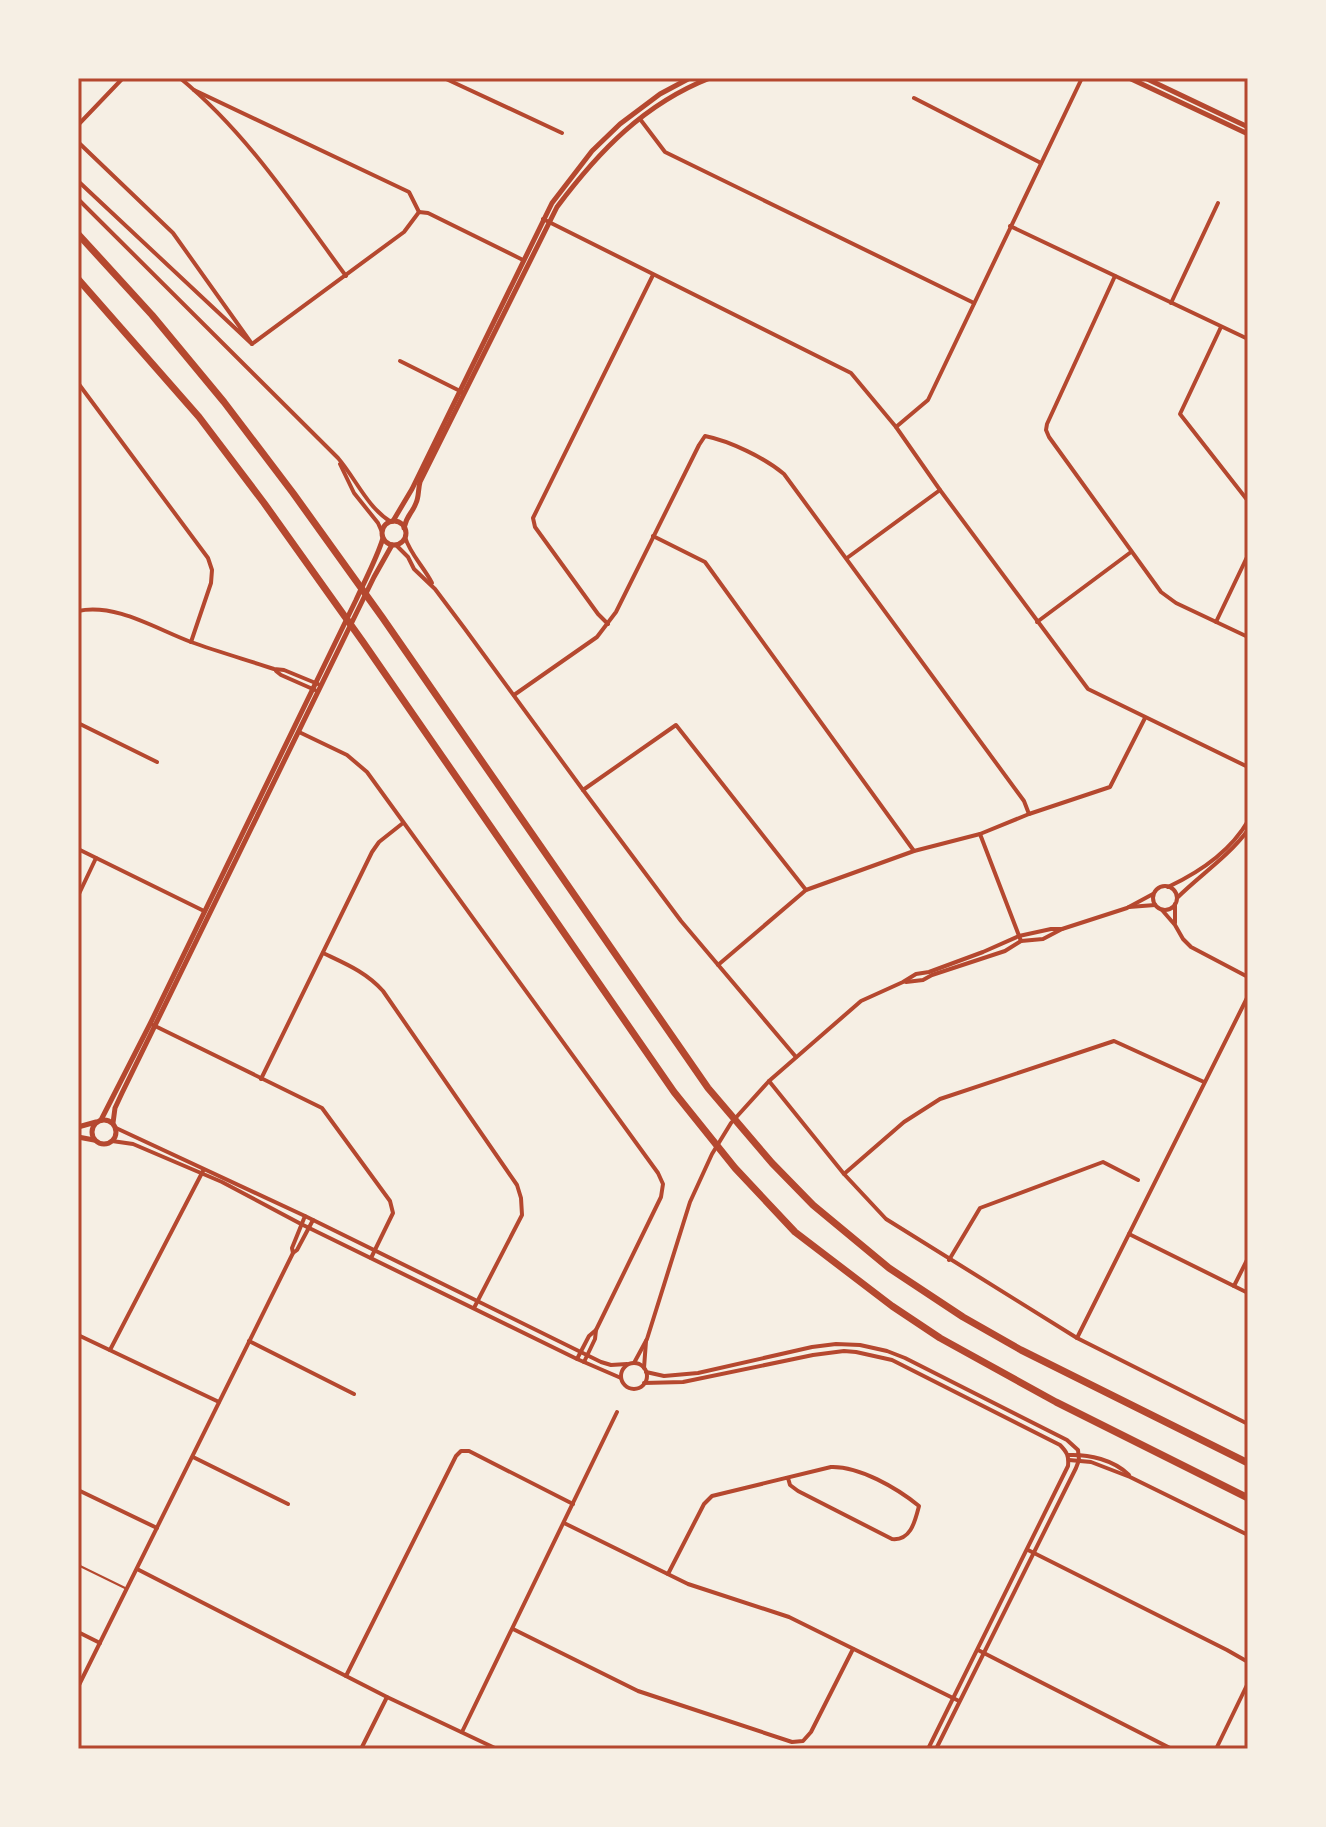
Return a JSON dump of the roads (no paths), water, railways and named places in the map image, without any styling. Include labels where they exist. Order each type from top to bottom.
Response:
[{"type":"highway","points":[[78,234],[152,315],[224,402],[293,493],[708,1088],[792,1184],[889,1268],[963,1317],[1021,1350],[1248,1463]]},
{"type":"highway","points":[[78,279],[199,417],[363,642],[674,1092],[735,1168],[795,1232],[892,1306],[951,1345],[1056,1402],[1248,1498]]},
{"type":"main road","points":[[392,522],[462,392],[558,194],[592,151],[635,111],[690,78]]},
{"type":"main road","points":[[316,687],[374,577],[394,545],[405,537],[407,516],[417,502],[420,482],[523,260],[546,221],[587,168],[622,131],[685,89],[710,78]]},
{"type":"main road","points":[[1129,78],[1145,80],[1248,127]]},
{"type":"main road","points":[[1145,80],[1248,134]]},
{"type":"main road","points":[[78,1137],[104,1144],[112,1141],[117,1132],[114,1126],[115,1108],[316,687],[377,555],[386,524],[400,523],[404,528]]},
{"type":"main road","points":[[382,535],[394,545]]},
{"type":"main road","points":[[95,1140],[92,1130],[153,1025]]},
{"type":"main road","points":[[78,1127],[105,1120],[114,1126]]},
{"type":"street","points":[[78,125],[123,78]]},
{"type":"street","points":[[180,78],[251,148],[346,276]]},
{"type":"street","points":[[896,427],[928,400],[1082,78]]},
{"type":"street","points":[[447,79],[562,133]]},
{"type":"street","points":[[194,90],[409,192],[419,212]]},
{"type":"street","points":[[914,98],[1041,163]]},
{"type":"street","points":[[635,111],[665,152],[974,303]]},
{"type":"street","points":[[78,142],[173,233],[252,344]]},
{"type":"street","points":[[78,181],[252,344]]},
{"type":"street","points":[[78,199],[338,458],[362,493],[381,515],[392,522]]},
{"type":"street","points":[[1171,303],[1218,203]]},
{"type":"street","points":[[419,212],[428,213],[523,260]]},
{"type":"street","points":[[252,344],[404,232],[419,212]]},
{"type":"street","points":[[546,221],[851,373],[896,427],[1088,689],[1248,767]]},
{"type":"street","points":[[1010,226],[1248,339]]},
{"type":"street","points":[[608,624],[535,527],[533,518],[653,275]]},
{"type":"street","points":[[1115,276],[1046,430],[1161,592],[1248,637]]},
{"type":"street","points":[[1221,327],[1180,414],[1248,501]]},
{"type":"street","points":[[400,361],[462,392]]},
{"type":"street","points":[[78,383],[208,558],[212,570],[211,583],[191,642]]},
{"type":"street","points":[[514,695],[597,637],[608,624],[699,445],[705,436],[718,439],[784,474],[1024,801],[1029,814]]},
{"type":"street","points":[[338,458],[354,493],[378,523],[382,535]]},
{"type":"street","points":[[847,558],[940,490]]},
{"type":"street","points":[[653,536],[705,562],[914,851]]},
{"type":"street","points":[[405,537],[409,550],[435,589],[681,921],[796,1057]]},
{"type":"street","points":[[394,545],[435,589]]},
{"type":"street","points":[[1037,622],[1131,552]]},
{"type":"street","points":[[1216,622],[1248,555]]},
{"type":"street","points":[[78,611],[105,610],[124,616],[316,687]]},
{"type":"street","points":[[718,965],[806,890],[914,851],[980,834],[1110,787],[1145,718]]},
{"type":"street","points":[[78,723],[157,762]]},
{"type":"street","points":[[583,790],[676,725],[806,890]]},
{"type":"street","points":[[296,730],[347,755],[362,766],[658,1173],[663,1184],[661,1197],[596,1330],[584,1362]]},
{"type":"street","points":[[634,1363],[647,1339],[680,1230],[702,1174],[722,1135],[769,1081],[796,1057],[861,1001],[920,973],[956,965],[1020,938],[1062,929],[1127,908],[1153,894],[1159,887],[1168,887],[1194,875],[1219,856],[1248,821]]},
{"type":"street","points":[[261,1079],[372,852],[379,842],[403,823]]},
{"type":"street","points":[[1175,925],[1177,898],[1225,856],[1248,830]]},
{"type":"street","points":[[980,834],[1020,938]]},
{"type":"street","points":[[78,849],[207,912]]},
{"type":"street","points":[[78,896],[96,858]]},
{"type":"street","points":[[1168,887],[1177,898]]},
{"type":"street","points":[[1153,894],[1155,905],[1191,947],[1248,977]]},
{"type":"street","points":[[1162,910],[1175,904]]},
{"type":"street","points":[[1127,908],[1155,905]]},
{"type":"street","points":[[323,953],[362,971],[383,991],[517,1185],[522,1215],[474,1308]]},
{"type":"street","points":[[1077,1338],[1248,996]]},
{"type":"street","points":[[153,1025],[322,1108],[390,1201],[393,1213],[371,1258]]},
{"type":"street","points":[[844,1174],[904,1122],[940,1099],[1114,1041],[1204,1082]]},
{"type":"street","points":[[769,1081],[844,1174],[886,1219],[1077,1338],[1248,1424]]},
{"type":"street","points":[[114,1126],[611,1365],[634,1363],[664,1376],[698,1373],[812,1347],[860,1345],[905,1358],[1074,1446],[1079,1457],[1076,1468],[928,1749]]},
{"type":"street","points":[[112,1141],[133,1144],[203,1170],[301,1224],[621,1378]]},
{"type":"street","points":[[949,1260],[980,1208],[1103,1162],[1138,1180]]},
{"type":"street","points":[[110,1350],[203,1170]]},
{"type":"street","points":[[293,1253],[292,1248],[305,1216]]},
{"type":"street","points":[[78,1687],[293,1253],[313,1220]]},
{"type":"street","points":[[1129,1234],[1248,1293]]},
{"type":"street","points":[[1234,1286],[1248,1258]]},
{"type":"street","points":[[577,1359],[589,1336],[596,1330]]},
{"type":"street","points":[[78,1335],[219,1402]]},
{"type":"street","points":[[644,1383],[647,1339]]},
{"type":"street","points":[[249,1341],[354,1394]]},
{"type":"street","points":[[627,1364],[621,1378],[630,1388],[637,1388],[644,1383],[683,1382],[834,1351],[856,1352],[892,1360],[1060,1445],[1068,1458],[1068,1466],[984,1653],[936,1749]]},
{"type":"street","points":[[462,1732],[617,1412]]},
{"type":"street","points":[[346,1676],[461,1451],[469,1451],[573,1504]]},
{"type":"street","points":[[1068,1458],[1088,1455],[1124,1470],[1130,1477],[1248,1535]]},
{"type":"street","points":[[193,1457],[288,1504]]},
{"type":"street","points":[[668,1574],[704,1504],[712,1496],[831,1467],[854,1470],[904,1494],[919,1506],[915,1522],[907,1536],[901,1540],[892,1539],[798,1491],[790,1485],[788,1478]]},
{"type":"street","points":[[78,1490],[157,1528]]},
{"type":"street","points":[[564,1523],[688,1584],[789,1617],[959,1701]]},
{"type":"street","points":[[1030,1552],[1248,1662]]},
{"type":"street","points":[[137,1569],[493,1748]]},
{"type":"street","points":[[513,1629],[638,1691],[792,1742],[803,1741],[811,1732],[853,1649]]},
{"type":"street","points":[[78,1632],[100,1643]]},
{"type":"street","points":[[978,1650],[1172,1749]]},
{"type":"street","points":[[1216,1749],[1248,1683]]},
{"type":"street","points":[[361,1749],[387,1697]]},
{"type":"lane","points":[[78,1565],[126,1589]]}]
